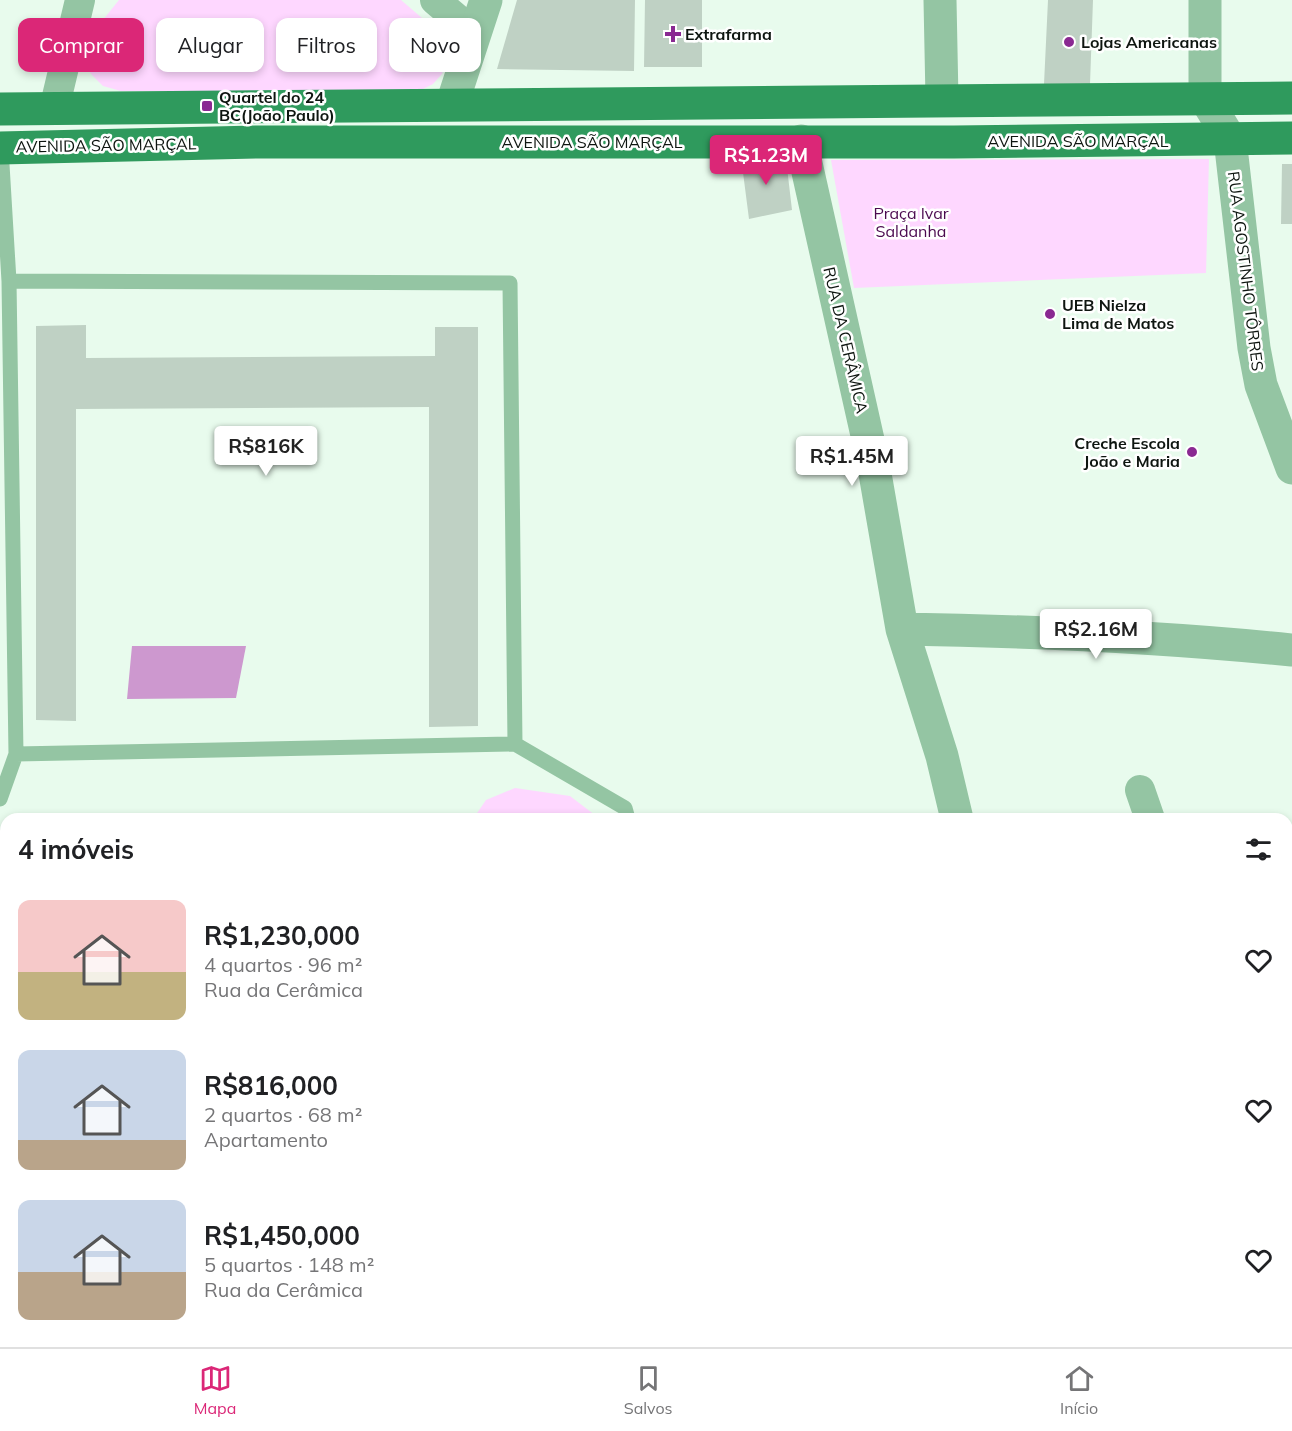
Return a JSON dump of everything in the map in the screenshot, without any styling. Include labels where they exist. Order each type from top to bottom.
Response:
[{"type":"main road","points":[[0,109],[942,99],[1292,98]]},
{"type":"main road","name":"AVENIDA SÃO MARÇAL","points":[[1,148],[256,142],[1292,138]]},
{"type":"street","points":[[75,18],[80,0]]},
{"type":"street","points":[[82,18],[99,0]]},
{"type":"street","points":[[435,0],[456,18]]},
{"type":"street","points":[[480,18],[486,0]]},
{"type":"street","points":[[940,0],[942,99]]},
{"type":"street","points":[[1205,0],[1205,99],[1230,139]]},
{"type":"street","points":[[54,109],[62,72]]},
{"type":"street","points":[[452,104],[463,72]]},
{"type":"street","name":"RUA AGOSTINHO TÔRRES","points":[[1230,139],[1254,348],[1261,385],[1292,468]]},
{"type":"street","name":"RUA DA CERÂMICA","points":[[801,141],[873,462],[902,629],[942,756],[956,813]]},
{"type":"street","points":[[902,629],[1036,631],[1196,640],[1292,650]]},
{"type":"street","points":[[1140,790],[1148,813]]},
{"type":"lane","points":[[0,799],[16,754],[9,280],[1,148]]},
{"type":"lane","points":[[9,280],[510,283],[515,744]]},
{"type":"lane","points":[[16,754],[515,744],[625,808],[626,813]]},
{"type":"green space","points":[[119,0],[401,0],[422,18],[389,18],[389,72],[443,72],[433,84],[419,91],[121,91],[103,86],[90,72],[144,72],[144,18],[105,18]]},
{"type":"green space","name":"Praça Ivar Saldanha","points":[[1209,159],[1206,273],[854,288],[831,160]]},
{"type":"green space","points":[[515,788],[570,796],[592,813],[477,813],[486,800]]},
{"type":"shaded area","points":[[132,646],[246,646],[236,698],[127,699]]},
{"type":"building","points":[[517,0],[635,0],[634,71],[497,69]]},
{"type":"building","name":"Extrafarma","points":[[645,0],[702,0],[702,67],[644,67]]},
{"type":"building","name":"Lojas Americanas","points":[[1048,0],[1093,0],[1090,84],[1044,84]]},
{"type":"building","points":[[741,157],[786,159],[792,210],[749,219]]},
{"type":"building","points":[[1282,164],[1292,164],[1292,224],[1281,224]]},
{"type":"building","points":[[86,325],[86,358],[435,356],[435,327],[478,327],[478,726],[429,727],[429,407],[76,409],[76,721],[36,720],[36,326]]},
{"type":"place","name":"Extrafarma","points":[[673,34]]},
{"type":"place","name":"Lojas Americanas","points":[[1069,42]]},
{"type":"place","name":"Quartel do 24 BC(João Paulo)","points":[[207,106]]},
{"type":"place","name":"UEB Nielza Lima de Matos","points":[[1050,314]]},
{"type":"place","name":"Creche Escola João e Maria","points":[[1192,452]]}]
